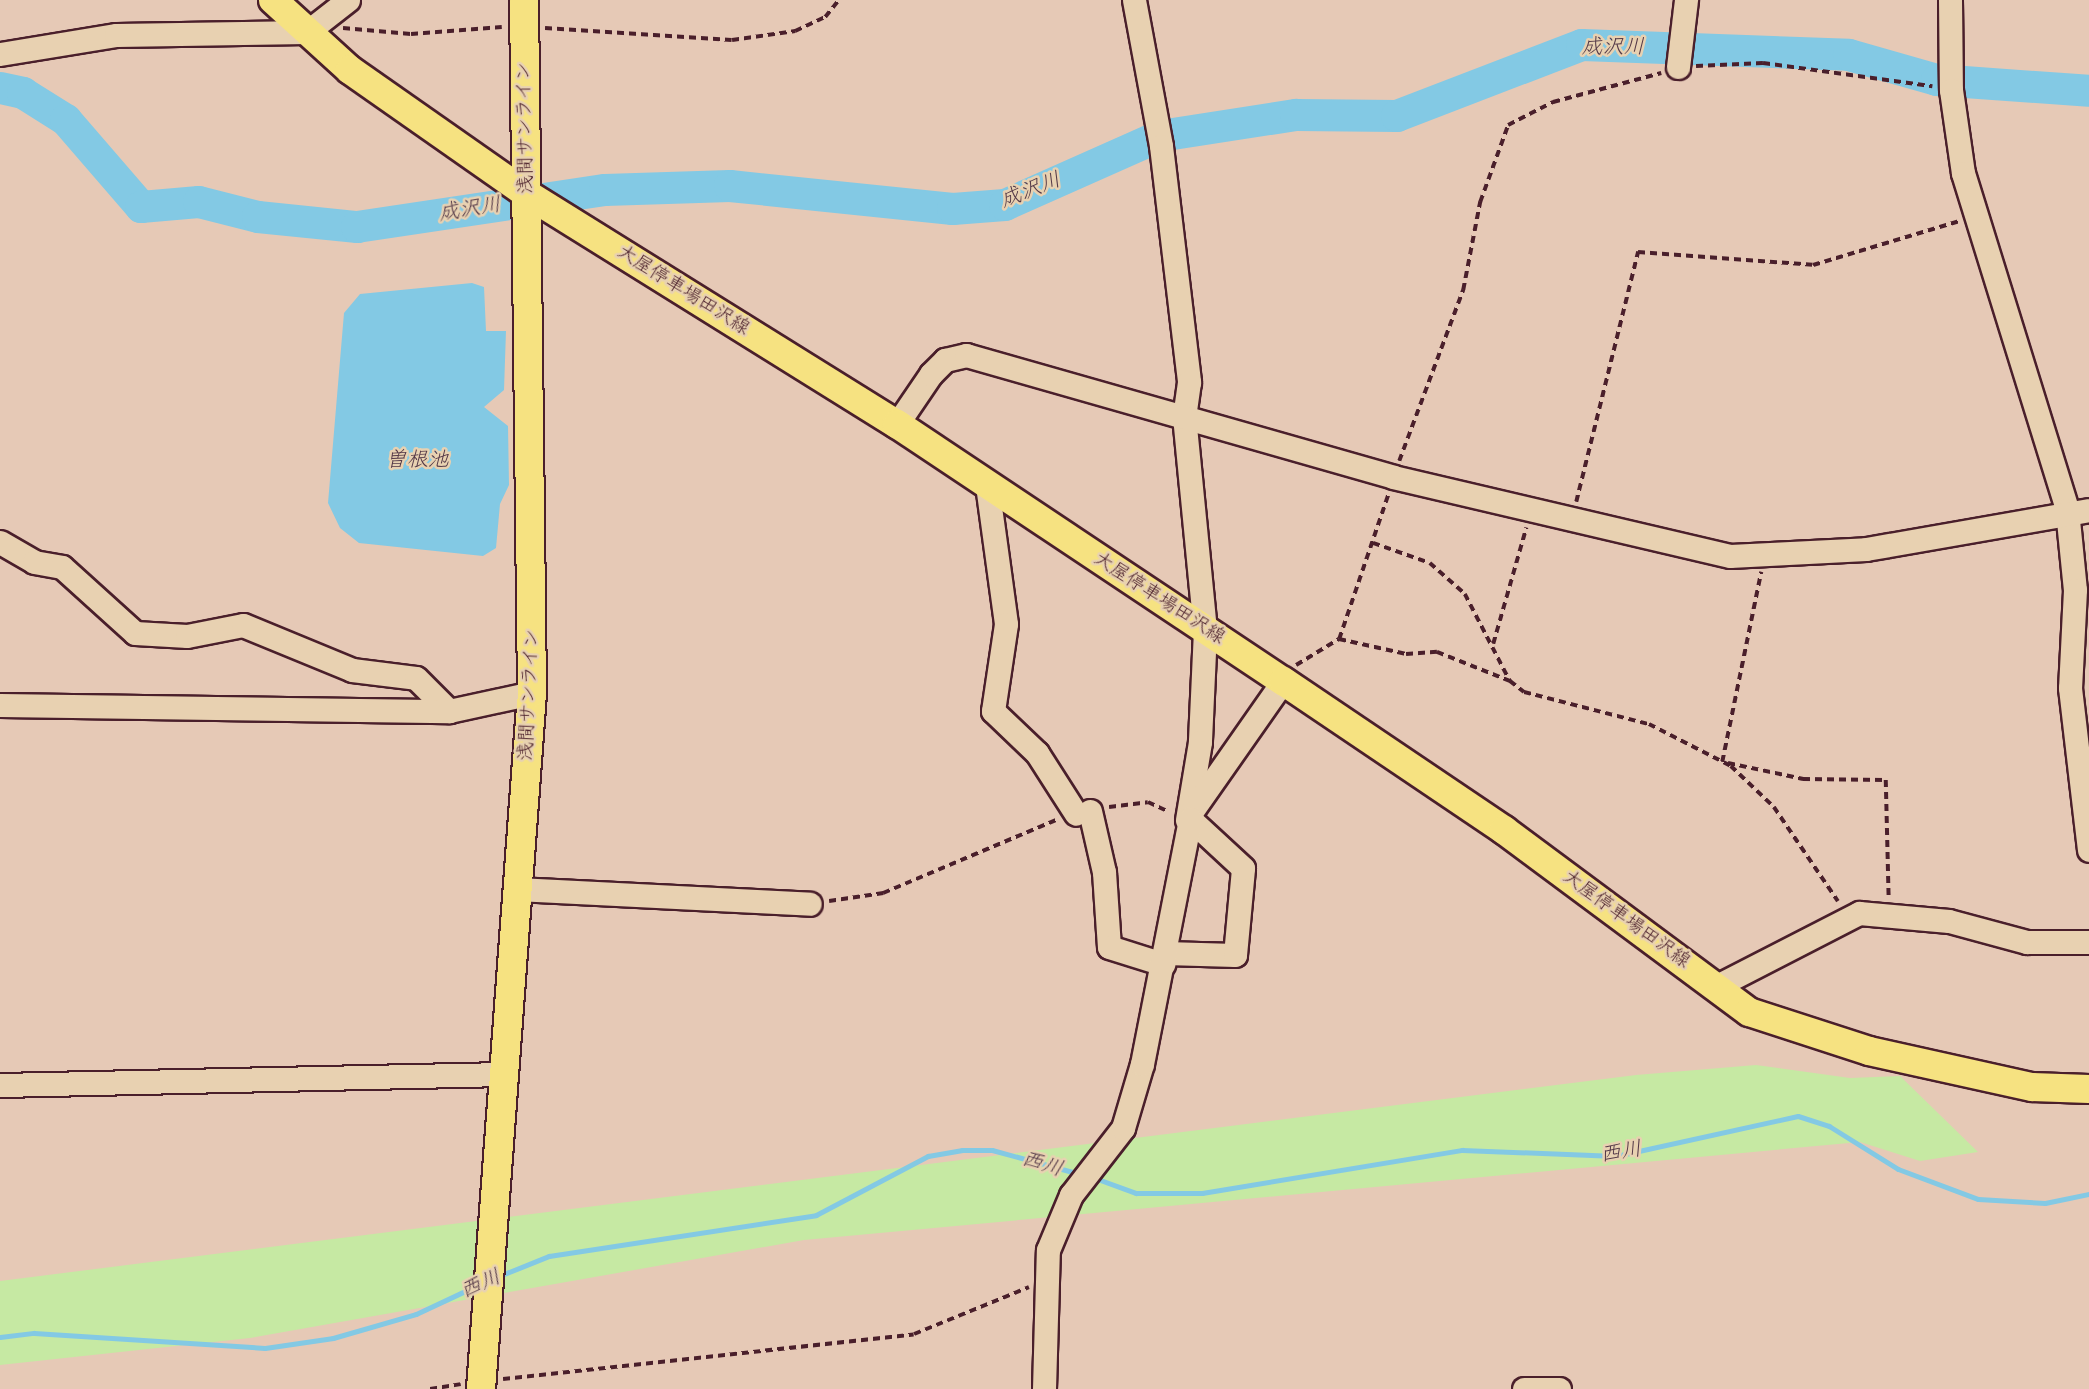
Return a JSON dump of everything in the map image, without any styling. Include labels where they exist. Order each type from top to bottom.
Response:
[{"type":"main road","name":"大屋停車場田沢線","points":[[273,0],[307,32],[536,206],[897,424],[1504,830],[1749,1012],[1815,1038],[2032,1087],[2089,1089]]},
{"type":"main road","name":"浅間サンライン","points":[[481,1385],[532,693],[536,206],[524,0]]},
{"type":"street","points":[[0,54],[116,35],[307,32],[348,0]]},
{"type":"street","points":[[1044,1389],[1048,1250],[1071,1195],[1123,1128],[1164,958],[1200,742],[1205,630],[1184,416],[1189,382],[1161,146],[1153,118],[1134,0]]},
{"type":"street","points":[[1680,58],[1686,0]]},
{"type":"street","points":[[1950,0],[1951,90],[1975,216],[2078,510],[2070,688],[2089,850]]},
{"type":"street","points":[[897,424],[938,367],[966,355],[1393,477],[1572,520],[1763,558],[1866,549],[2078,510]]},
{"type":"street","points":[[987,485],[1006,624],[993,712],[1037,753],[1083,813],[1104,872],[1109,947],[1164,958],[1235,955],[1244,868],[1188,819]]},
{"type":"street","points":[[0,542],[34,562],[61,567],[135,633],[187,636],[243,625],[352,670],[416,678],[449,711]]},
{"type":"street","points":[[1188,819],[1283,681]]},
{"type":"street","points":[[0,705],[449,711],[532,693]]},
{"type":"street","points":[[518,889],[810,904]]},
{"type":"street","points":[[1717,986],[1849,919],[1889,915],[1949,921],[2027,942],[2089,942]]},
{"type":"street","points":[[0,1085],[503,1074]]},
{"type":"street","points":[[1524,1389],[1559,1389]]},
{"type":"path","points":[[541,28],[732,40],[795,31],[825,17],[839,0]]},
{"type":"path","points":[[307,32],[515,27]]},
{"type":"path","points":[[1283,681],[1294,666],[1339,639],[1393,477],[1463,290],[1480,202],[1508,125],[1553,102],[1680,58],[1763,63],[1951,90]]},
{"type":"path","points":[[1572,520],[1639,251],[1813,265],[1975,216]]},
{"type":"path","points":[[1493,644],[1532,509]]},
{"type":"path","points":[[1373,543],[1430,563],[1465,594],[1510,681]]},
{"type":"path","points":[[1722,762],[1763,558]]},
{"type":"path","points":[[1339,639],[1406,654],[1437,652],[1510,681],[1524,692],[1649,724],[1722,762],[1774,807],[1849,919]]},
{"type":"path","points":[[1722,762],[1803,779],[1886,780],[1889,915]]},
{"type":"path","points":[[810,904],[883,893],[1083,813],[1148,802],[1188,819]]},
{"type":"path","points":[[430,1389],[914,1334],[1048,1279]]},
{"type":"green space","points":[[1756,1065],[1850,1078],[1900,1076],[1978,1152],[1920,1161],[1860,1142],[804,1240],[250,1338],[0,1365],[0,1281],[1636,1075]]},
{"type":"water","name":"曽根池","points":[[472,283],[484,287],[486,331],[506,331],[504,390],[484,407],[508,426],[509,485],[500,504],[496,548],[483,556],[359,543],[340,528],[328,503],[344,313],[360,294]]},
{"type":"waterway","name":"成沢川","points":[[0,88],[23,93],[66,120],[141,207],[199,202],[258,217],[357,227],[605,190],[730,186],[953,209],[1005,205],[1160,136],[1296,115],[1397,116],[1582,45],[1849,55],[1937,80],[2089,91]]},
{"type":"waterway","name":"西川","points":[[1092,1177],[1136,1193],[1202,1193],[1462,1150],[1616,1156],[1798,1116],[1829,1126],[1898,1169],[1978,1199],[2045,1203],[2089,1194]]},
{"type":"waterway","name":"西川","points":[[499,1276],[549,1256],[816,1215],[928,1156],[962,1150],[992,1150],[1080,1174]]},
{"type":"waterway","name":"西川","points":[[0,1337],[34,1333],[265,1348],[333,1338],[416,1314],[480,1284]]}]
